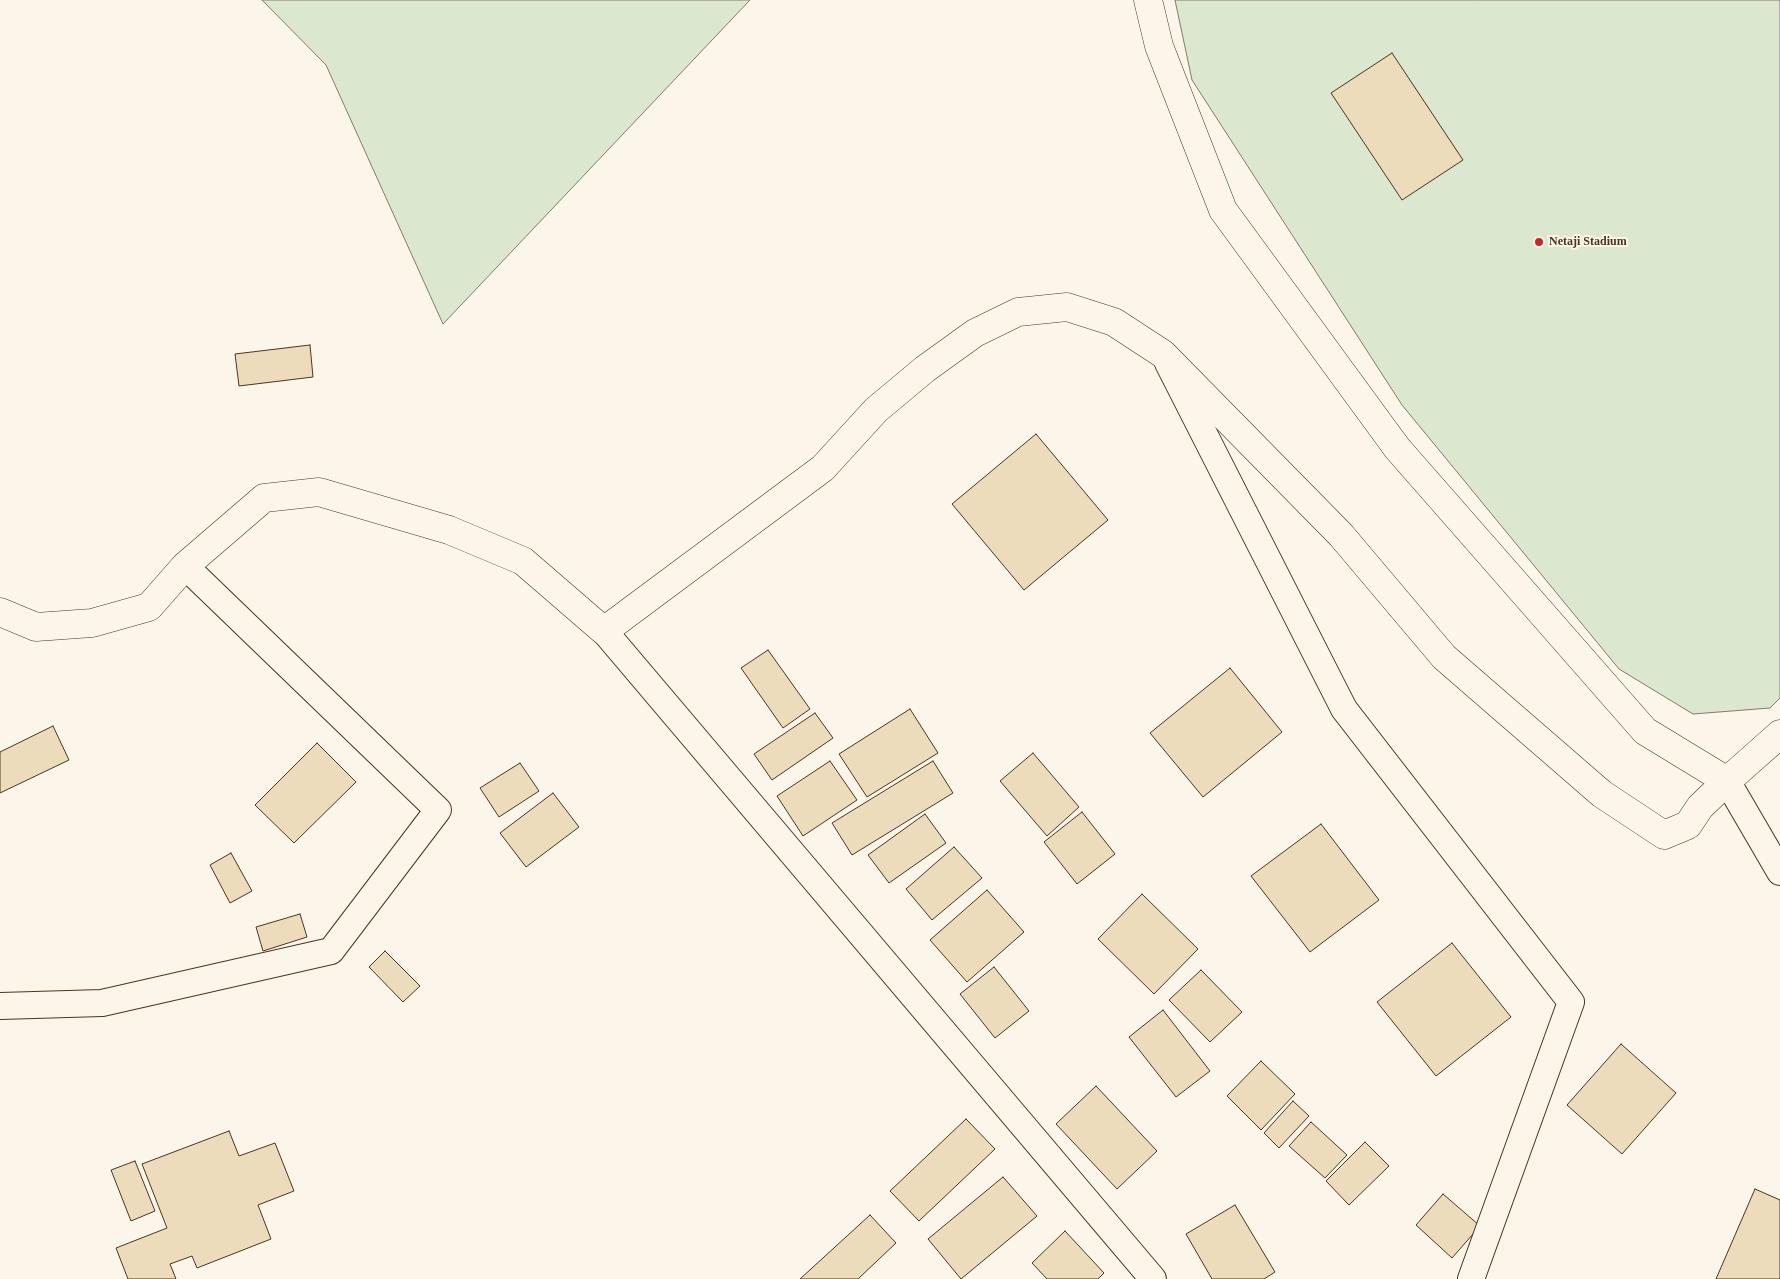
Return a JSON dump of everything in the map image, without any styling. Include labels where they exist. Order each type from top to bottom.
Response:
[{"type":"street","points":[[1148,0],[1159,46],[1223,210],[1397,448],[1645,731],[1727,780],[1780,872]]},
{"type":"street","points":[[604,631],[823,468],[876,410],[925,369],[975,333],[1018,312],[1067,307],[1114,322],[1163,354],[1342,535],[1444,657],[1602,794],[1664,835],[1688,825],[1700,807],[1727,780],[1780,734]]},
{"type":"street","points":[[1163,354],[1344,709],[1571,1002],[1471,1279]]},
{"type":"street","points":[[0,612],[36,627],[92,623],[149,607],[185,566],[264,498],[319,492],[449,530],[523,562],[604,631],[1153,1279]]},
{"type":"street","points":[[0,1006],[102,1003],[331,951],[438,810],[185,566]]},
{"type":"green space","points":[[262,0],[750,0],[443,324],[326,65]]},
{"type":"green space","name":"Netaji Stadium","points":[[1175,0],[1780,0],[1780,698],[1770,708],[1693,714],[1619,669],[1402,405],[1192,80]]},
{"type":"building","points":[[1392,53],[1463,160],[1402,200],[1331,93]]},
{"type":"building","points":[[310,345],[313,377],[239,386],[235,354]]},
{"type":"building","points":[[1036,434],[1108,520],[1024,590],[952,504]]},
{"type":"building","points":[[768,650],[810,709],[783,728],[741,668]]},
{"type":"building","points":[[1230,668],[1282,732],[1203,797],[1150,733]]},
{"type":"building","points":[[910,709],[938,753],[867,797],[839,754]]},
{"type":"building","points":[[815,713],[833,738],[772,780],[754,754]]},
{"type":"building","points":[[53,726],[69,760],[0,793],[0,752]]},
{"type":"building","points":[[317,743],[356,782],[294,843],[255,805]]},
{"type":"building","points":[[1033,753],[1079,807],[1047,836],[1000,781]]},
{"type":"building","points":[[830,761],[857,800],[803,836],[777,796]]},
{"type":"building","points":[[933,761],[953,793],[852,855],[832,823]]},
{"type":"building","points":[[520,763],[539,791],[499,817],[480,788]]},
{"type":"building","points":[[553,793],[579,827],[526,867],[500,833]]},
{"type":"building","points":[[1082,812],[1115,854],[1077,884],[1044,842]]},
{"type":"building","points":[[925,814],[946,843],[889,883],[868,855]]},
{"type":"building","points":[[1321,824],[1379,900],[1310,952],[1251,876]]},
{"type":"building","points":[[954,847],[982,878],[932,920],[906,889]]},
{"type":"building","points":[[231,853],[252,891],[230,903],[210,865]]},
{"type":"building","points":[[987,890],[1024,932],[967,982],[930,940]]},
{"type":"building","points":[[1142,894],[1198,949],[1154,994],[1098,939]]},
{"type":"building","points":[[300,914],[307,937],[263,951],[256,927]]},
{"type":"building","points":[[1452,943],[1511,1017],[1436,1076],[1377,1002]]},
{"type":"building","points":[[385,951],[420,986],[403,1002],[369,967]]},
{"type":"building","points":[[994,967],[1029,1011],[995,1038],[960,994]]},
{"type":"building","points":[[1201,970],[1242,1012],[1210,1042],[1169,1000]]},
{"type":"building","points":[[1163,1010],[1210,1071],[1176,1097],[1129,1037]]},
{"type":"building","points":[[1621,1044],[1676,1093],[1622,1154],[1567,1105]]},
{"type":"building","points":[[1261,1061],[1295,1094],[1261,1130],[1227,1096]]},
{"type":"building","points":[[1096,1086],[1157,1151],[1117,1189],[1056,1124]]},
{"type":"building","points":[[1293,1101],[1309,1116],[1279,1148],[1264,1133]]},
{"type":"building","points":[[966,1119],[995,1149],[919,1221],[890,1191]]},
{"type":"building","points":[[1311,1122],[1347,1155],[1325,1178],[1289,1146]]},
{"type":"building","points":[[229,1131],[239,1156],[275,1143],[294,1191],[258,1205],[271,1239],[197,1268],[192,1256],[170,1264],[176,1279],[128,1279],[116,1248],[167,1228],[142,1164]]},
{"type":"building","points":[[1365,1142],[1389,1166],[1349,1205],[1326,1181]]},
{"type":"building","points":[[135,1161],[155,1211],[131,1221],[111,1170]]},
{"type":"building","points":[[1003,1177],[1037,1216],[961,1279],[928,1239]]},
{"type":"building","points":[[1755,1189],[1780,1200],[1780,1279],[1716,1279]]},
{"type":"building","points":[[1443,1194],[1480,1226],[1452,1258],[1416,1225]]},
{"type":"building","points":[[1235,1205],[1275,1272],[1264,1279],[1212,1279],[1186,1234]]},
{"type":"building","points":[[870,1215],[896,1243],[858,1279],[800,1279]]},
{"type":"building","points":[[1065,1231],[1104,1273],[1098,1279],[1047,1279],[1032,1263]]},
{"type":"place","name":"Netaji Stadium","points":[[1539,242]]}]
